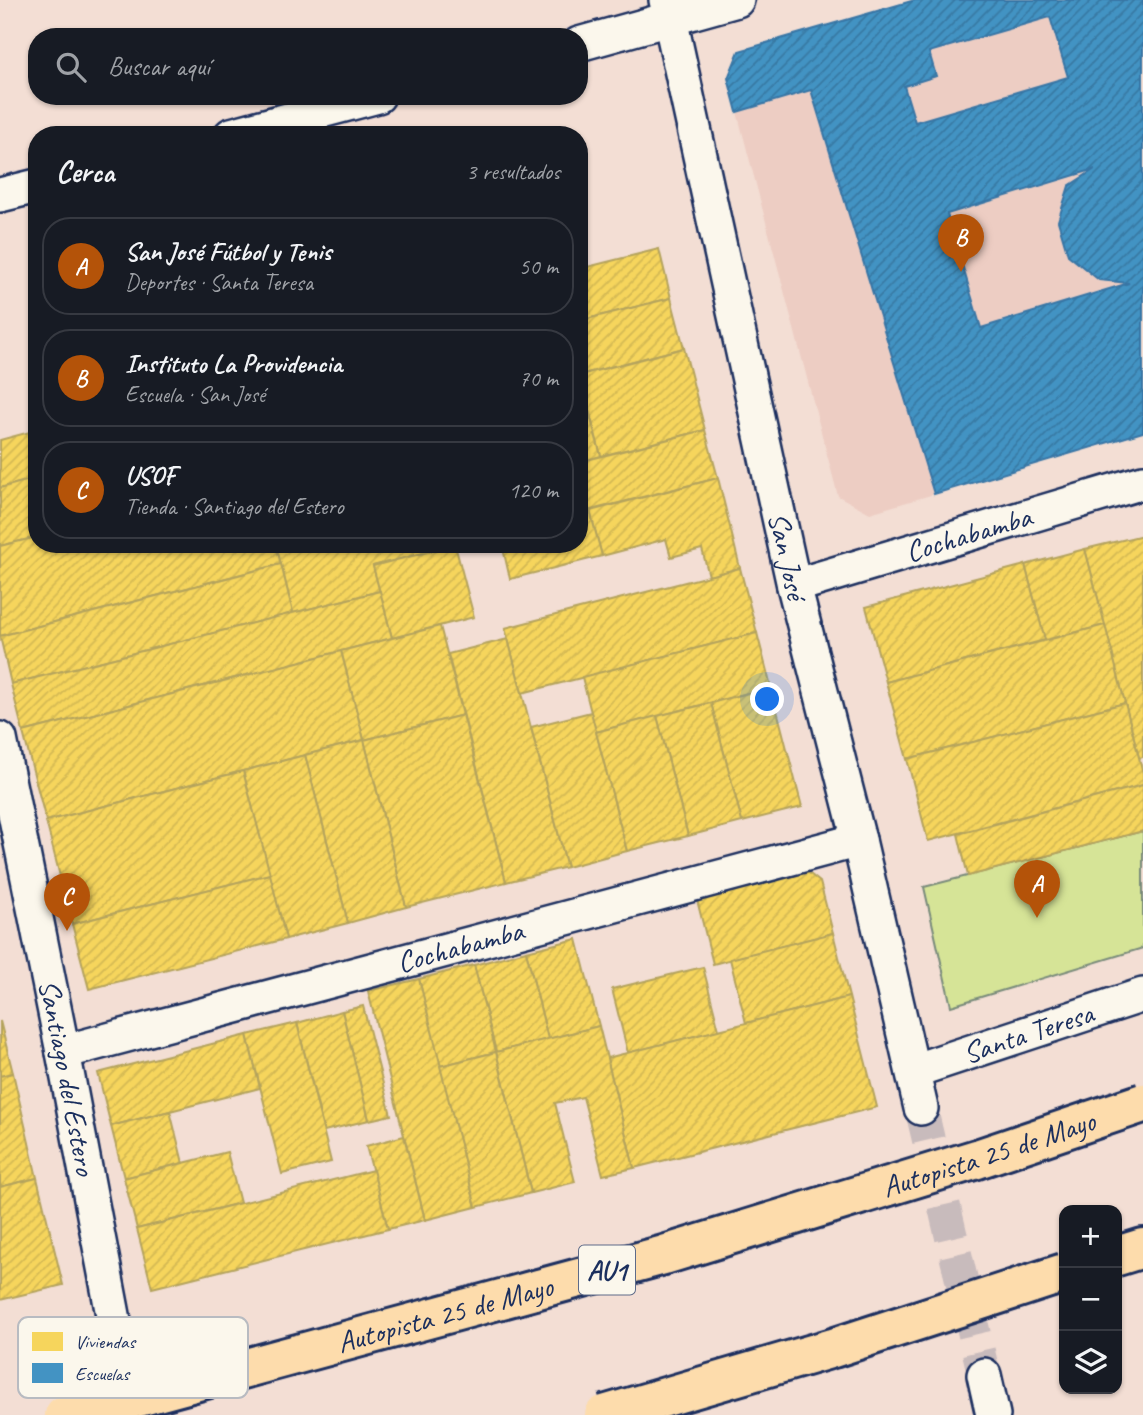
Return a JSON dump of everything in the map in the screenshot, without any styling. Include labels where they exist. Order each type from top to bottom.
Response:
[{"type":"highway","name":"Autopista 25 de Mayo","points":[[248,1367],[664,1255],[977,1159],[1143,1104]]},
{"type":"highway","points":[[1122,1254],[1143,1248]]},
{"type":"highway","points":[[604,1415],[833,1348],[1059,1275]]},
{"type":"highway","name":"Autopista 25 de Mayo","points":[[64,1415],[135,1398]]},
{"type":"street","points":[[588,41],[668,10],[737,0]]},
{"type":"street","name":"San José","points":[[668,10],[794,586],[859,839],[921,1108]]},
{"type":"street","points":[[265,126],[344,105]]},
{"type":"street","points":[[0,195],[28,188]]},
{"type":"street","name":"Cochabamba","points":[[794,586],[1143,482]]},
{"type":"street","name":"Santiago del Estero","points":[[0,739],[113,1317]]},
{"type":"street","name":"Cochabamba","points":[[63,1052],[859,839]]},
{"type":"street","name":"Santa Teresa","points":[[913,1072],[1143,995]]},
{"type":"street","points":[[984,1375],[993,1415]]},
{"type":"shaded area","points":[[915,0],[1143,0],[1143,432],[870,513],[838,496],[728,78],[739,51]]},
{"type":"green space","points":[[1143,831],[1143,948],[951,1006],[924,887]]},
{"type":"building: Viviendas","points":[[659,249],[671,298],[588,319],[588,267]]},
{"type":"building: Viviendas","points":[[671,298],[684,348],[588,373],[588,319]]},
{"type":"building: Viviendas","points":[[684,348],[705,430],[601,456],[588,406],[588,373]]},
{"type":"building: Viviendas","points":[[588,408],[601,456],[588,460]]},
{"type":"building: Viviendas","points":[[705,430],[718,478],[588,511],[588,460]]},
{"type":"building: Viviendas","points":[[28,432],[28,480],[0,488],[0,440]]},
{"type":"building: Viviendas","points":[[718,478],[740,568],[709,576],[702,549],[671,557],[666,539],[602,556],[590,511]]},
{"type":"building: Viviendas","points":[[28,480],[28,539],[0,546],[0,488]]},
{"type":"building: Viviendas","points":[[588,511],[602,556],[510,579],[504,553],[588,553]]},
{"type":"building: Viviendas","points":[[1143,535],[1143,757],[1139,758],[1085,549]]},
{"type":"building: Viviendas","points":[[28,539],[28,553],[278,553],[281,564],[0,636],[0,546]]},
{"type":"building: Viviendas","points":[[1085,549],[1105,625],[1045,640],[1025,565]]},
{"type":"building: Viviendas","points":[[278,553],[424,553],[373,566],[380,591],[293,613]]},
{"type":"building: Viviendas","points":[[424,553],[457,553],[474,617],[392,638],[373,566]]},
{"type":"building: Viviendas","points":[[281,564],[293,613],[11,684],[0,636]]},
{"type":"building: Viviendas","points":[[1025,565],[1045,640],[886,682],[866,607]]},
{"type":"building: Viviendas","points":[[740,568],[757,633],[522,693],[505,628]]},
{"type":"building: Viviendas","points":[[380,591],[392,638],[23,732],[11,684]]},
{"type":"building: Viviendas","points":[[1105,625],[1125,703],[907,759],[886,682]]},
{"type":"building: Viviendas","points":[[440,626],[463,715],[364,740],[341,651]]},
{"type":"building: Viviendas","points":[[757,633],[771,687],[596,732],[582,677]]},
{"type":"building: Viviendas","points":[[508,639],[567,867],[506,882],[448,654]]},
{"type":"building: Viviendas","points":[[341,651],[364,740],[46,821],[23,732]]},
{"type":"building: Viviendas","points":[[771,687],[802,807],[742,822],[711,703]]},
{"type":"building: Viviendas","points":[[711,703],[742,822],[688,836],[657,716]]},
{"type":"building: Viviendas","points":[[1125,703],[1143,773],[1143,785],[928,841],[907,759]]},
{"type":"building: Viviendas","points":[[591,712],[627,851],[567,867],[531,727]]},
{"type":"building: Viviendas","points":[[463,715],[506,882],[406,907],[364,740]]},
{"type":"building: Viviendas","points":[[657,716],[688,836],[627,851],[596,732]]},
{"type":"building: Viviendas","points":[[364,740],[406,907],[348,923],[305,755]]},
{"type":"building: Viviendas","points":[[305,755],[348,923],[286,939],[243,771]]},
{"type":"building: Viviendas","points":[[243,771],[270,874],[72,924],[46,821]]},
{"type":"building: Viviendas","points":[[1143,785],[1143,831],[968,876],[958,834]]},
{"type":"building: Viviendas","points":[[800,866],[820,882],[833,933],[713,964],[695,892]]},
{"type":"building: Viviendas","points":[[270,874],[286,939],[89,989],[72,924]]},
{"type":"building: Viviendas","points":[[833,933],[849,997],[746,1023],[730,959]]},
{"type":"building: Viviendas","points":[[577,939],[599,1026],[548,1039],[526,951]]},
{"type":"building: Viviendas","points":[[526,951],[548,1039],[496,1052],[474,965]]},
{"type":"building: Viviendas","points":[[474,965],[496,1052],[440,1066],[419,979]]},
{"type":"building: Viviendas","points":[[703,967],[719,1030],[628,1053],[612,989]]},
{"type":"building: Viviendas","points":[[419,979],[476,1207],[425,1220],[368,991]]},
{"type":"building: Viviendas","points":[[849,997],[877,1107],[634,1168],[607,1058]]},
{"type":"building: Viviendas","points":[[363,1006],[391,1115],[369,1120],[342,1011]]},
{"type":"building: Viviendas","points":[[342,1011],[369,1120],[324,1131],[297,1023]]},
{"type":"building: Viviendas","points":[[0,1021],[13,1073],[0,1076]]},
{"type":"building: Viviendas","points":[[297,1023],[331,1162],[282,1174],[247,1035]]},
{"type":"building: Viviendas","points":[[599,1026],[634,1168],[603,1175],[583,1097],[555,1103],[575,1182],[531,1193],[496,1052]]},
{"type":"building: Viviendas","points":[[247,1035],[260,1088],[111,1126],[98,1073]]},
{"type":"building: Viviendas","points":[[496,1052],[531,1193],[476,1207],[440,1066]]},
{"type":"building: Viviendas","points":[[13,1073],[37,1178],[0,1187],[0,1076]]},
{"type":"building: Viviendas","points":[[170,1111],[183,1163],[124,1178],[111,1126]]},
{"type":"building: Viviendas","points":[[404,1136],[425,1220],[388,1229],[366,1146]]},
{"type":"building: Viviendas","points":[[227,1152],[240,1203],[137,1229],[124,1178]]},
{"type":"building: Viviendas","points":[[373,1170],[388,1229],[152,1288],[137,1229]]},
{"type":"building: Viviendas","points":[[37,1178],[63,1285],[0,1300],[0,1187]]},
{"type":"building: Escuelas","points":[[915,0],[1143,0],[1143,432],[934,494],[811,90],[737,112],[728,78],[739,51]],"holes":[[[1050,17],[1068,77],[915,122],[904,86],[936,76],[929,52]],[[1095,169],[1069,186],[1058,221],[1068,255],[1099,280],[1129,283],[981,328],[947,214]]]},
{"type":"tunnel","points":[[921,1108],[984,1375]]},
{"type":"place","name":"Instituto La Providencia","points":[[961,272]]},
{"type":"place","name":"San José Fútbol y Tenis","points":[[1037,918]]},
{"type":"place","name":"USOF","points":[[67,931]]}]
